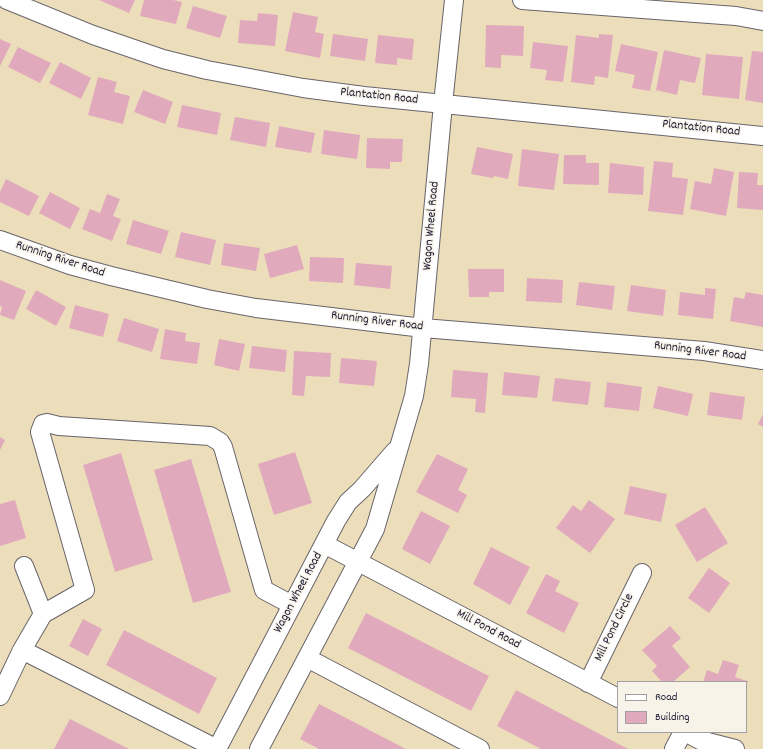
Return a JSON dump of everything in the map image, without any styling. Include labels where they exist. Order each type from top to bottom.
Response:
[{"type":"street","name":"Plantation Road","points":[[7,0],[93,35],[163,59],[207,70],[303,88],[443,104],[763,136]]},
{"type":"street","name":"Wagon Wheel Road","points":[[259,749],[375,529],[397,449],[414,396],[423,328],[454,0]]},
{"type":"street","points":[[522,0],[736,16],[763,21]]},
{"type":"street","name":"Running River Road","points":[[0,240],[77,267],[150,286],[256,308],[423,328],[704,350],[763,360]]},
{"type":"street","points":[[0,696],[22,650],[43,614],[85,590],[40,432],[43,424],[47,423],[59,426],[210,436],[220,442],[223,447],[264,590],[292,605]]},
{"type":"street","name":"Wagon Wheel Road","points":[[217,749],[324,544],[348,502],[362,489],[397,449]]},
{"type":"street","name":"Mill Pond Road","points":[[324,544],[617,698]]},
{"type":"street","points":[[24,566],[43,614]]},
{"type":"street","name":"Mill Pond Circle","points":[[588,683],[642,573]]},
{"type":"street","points":[[22,650],[217,749]]},
{"type":"street","points":[[307,658],[480,749]]},
{"type":"street","points":[[674,749],[683,733]]},
{"type":"street","points":[[686,733],[700,740],[735,749]]},
{"type":"building","points":[[99,0],[135,0],[129,13]]},
{"type":"building","points":[[144,0],[173,0],[182,2],[176,24],[140,16]]},
{"type":"building","points":[[193,6],[227,16],[220,38],[186,28]]},
{"type":"building","points":[[293,12],[318,17],[315,32],[324,34],[320,58],[285,51]]},
{"type":"building","points":[[258,13],[278,15],[275,46],[238,43],[240,20],[257,21]]},
{"type":"building","points":[[486,25],[524,26],[523,56],[501,55],[501,68],[485,67]]},
{"type":"building","points":[[333,34],[368,39],[365,61],[330,56]]},
{"type":"building","points":[[599,34],[613,35],[608,78],[595,76],[594,85],[571,82],[576,35],[599,38]]},
{"type":"building","points":[[378,35],[414,39],[412,60],[397,58],[397,65],[375,63]]},
{"type":"building","points":[[0,39],[11,44],[0,66]]},
{"type":"building","points":[[533,42],[568,46],[563,82],[545,80],[547,70],[530,68]]},
{"type":"building","points":[[621,44],[658,52],[650,91],[632,88],[635,75],[615,71]]},
{"type":"building","points":[[18,47],[51,63],[40,83],[8,67]]},
{"type":"building","points":[[664,50],[701,58],[695,83],[680,80],[677,95],[656,90]]},
{"type":"building","points":[[752,51],[763,52],[763,103],[745,100]]},
{"type":"building","points":[[706,54],[743,57],[739,99],[702,95]]},
{"type":"building","points":[[60,62],[91,78],[81,99],[49,83]]},
{"type":"building","points":[[98,77],[117,82],[114,92],[130,96],[123,124],[88,115]]},
{"type":"building","points":[[143,90],[173,102],[165,124],[134,112]]},
{"type":"building","points":[[182,105],[221,113],[217,135],[177,127]]},
{"type":"building","points":[[235,117],[270,123],[266,147],[230,140]]},
{"type":"building","points":[[279,126],[315,133],[311,153],[275,147]]},
{"type":"building","points":[[324,130],[360,135],[357,159],[321,154]]},
{"type":"building","points":[[367,138],[403,139],[402,162],[390,162],[390,169],[366,168]]},
{"type":"building","points":[[477,147],[513,154],[508,179],[471,174]]},
{"type":"building","points":[[522,149],[559,154],[554,190],[518,186]]},
{"type":"building","points":[[564,155],[586,155],[586,163],[599,163],[599,185],[563,184]]},
{"type":"building","points":[[654,161],[673,163],[672,177],[688,179],[683,215],[648,211]]},
{"type":"building","points":[[610,163],[644,167],[643,195],[608,193]]},
{"type":"building","points":[[714,168],[734,172],[726,216],[690,209],[695,181],[711,184]]},
{"type":"building","points":[[739,172],[758,173],[757,185],[763,185],[763,210],[737,208]]},
{"type":"building","points":[[6,179],[39,196],[29,216],[0,202],[0,192]]},
{"type":"building","points":[[50,192],[80,208],[70,229],[39,213]]},
{"type":"building","points":[[107,194],[120,199],[113,216],[121,219],[112,241],[82,229],[90,209],[100,213]]},
{"type":"building","points":[[133,220],[169,231],[161,254],[126,244]]},
{"type":"building","points":[[181,232],[216,240],[210,265],[175,257]]},
{"type":"building","points":[[224,243],[260,248],[256,271],[221,265]]},
{"type":"building","points":[[297,245],[304,269],[270,278],[264,254]]},
{"type":"building","points":[[310,257],[344,258],[343,283],[309,281]]},
{"type":"building","points":[[356,263],[392,266],[390,289],[354,285]]},
{"type":"building","points":[[468,269],[504,269],[504,292],[489,292],[489,297],[469,297]]},
{"type":"building","points":[[527,278],[563,280],[562,303],[526,301]]},
{"type":"building","points":[[0,280],[26,291],[14,320],[0,315],[2,307],[0,306]]},
{"type":"building","points":[[579,282],[615,286],[612,310],[576,305]]},
{"type":"building","points":[[631,285],[666,290],[663,316],[627,311]]},
{"type":"building","points":[[705,288],[716,289],[713,319],[678,315],[680,292],[705,295]]},
{"type":"building","points":[[36,290],[66,307],[56,326],[26,309]]},
{"type":"building","points":[[746,292],[763,295],[763,327],[730,321],[734,297],[744,299]]},
{"type":"building","points":[[75,305],[109,314],[103,337],[69,328]]},
{"type":"building","points":[[124,318],[159,329],[152,352],[117,341]]},
{"type":"building","points":[[165,329],[186,333],[185,341],[200,343],[197,364],[160,359]]},
{"type":"building","points":[[219,339],[245,344],[239,371],[214,365]]},
{"type":"building","points":[[252,346],[287,350],[285,372],[249,368]]},
{"type":"building","points":[[294,351],[331,353],[330,377],[306,376],[304,396],[292,395]]},
{"type":"building","points":[[341,358],[377,361],[374,386],[339,383]]},
{"type":"building","points":[[453,370],[488,373],[485,413],[475,412],[476,399],[451,397]]},
{"type":"building","points":[[504,372],[540,376],[537,398],[502,395]]},
{"type":"building","points":[[555,378],[591,382],[588,405],[552,401]]},
{"type":"building","points":[[607,382],[642,387],[639,411],[604,407]]},
{"type":"building","points":[[658,386],[693,394],[688,416],[653,408]]},
{"type":"building","points":[[710,392],[745,397],[742,420],[707,415]]},
{"type":"building","points":[[763,414],[763,427],[758,424]]},
{"type":"building","points":[[0,437],[5,440],[0,450]]},
{"type":"building","points":[[295,452],[312,503],[274,515],[258,464]]},
{"type":"building","points":[[121,453],[153,560],[115,572],[83,465]]},
{"type":"building","points":[[437,454],[468,469],[458,490],[467,495],[458,513],[416,492]]},
{"type":"building","points":[[191,459],[231,592],[193,603],[154,470]]},
{"type":"building","points":[[630,486],[667,494],[661,522],[624,514]]},
{"type":"building","points":[[15,500],[26,538],[0,546],[0,504]]},
{"type":"building","points":[[589,500],[615,519],[590,553],[556,528],[573,505],[581,511]]},
{"type":"building","points":[[705,507],[728,543],[697,562],[675,525]]},
{"type":"building","points":[[421,511],[450,526],[430,564],[402,549]]},
{"type":"building","points":[[491,547],[530,567],[510,605],[473,584]]},
{"type":"building","points":[[709,568],[730,583],[709,613],[688,598]]},
{"type":"building","points":[[546,574],[560,581],[555,591],[579,603],[564,633],[526,613]]},
{"type":"building","points":[[366,613],[489,676],[471,711],[348,648]]},
{"type":"building","points":[[83,619],[102,629],[88,656],[69,646]]},
{"type":"building","points":[[670,626],[681,638],[672,646],[690,667],[674,681],[661,681],[652,671],[657,666],[642,650]]},
{"type":"building","points":[[124,630],[217,678],[199,714],[106,665]]},
{"type":"building","points":[[723,660],[739,665],[735,677],[747,681],[703,681],[707,670],[718,674]]},
{"type":"building","points":[[516,690],[628,749],[541,749],[497,726]]},
{"type":"building","points":[[319,704],[406,749],[319,749],[300,739]]},
{"type":"building","points":[[70,719],[129,749],[54,749]]}]
